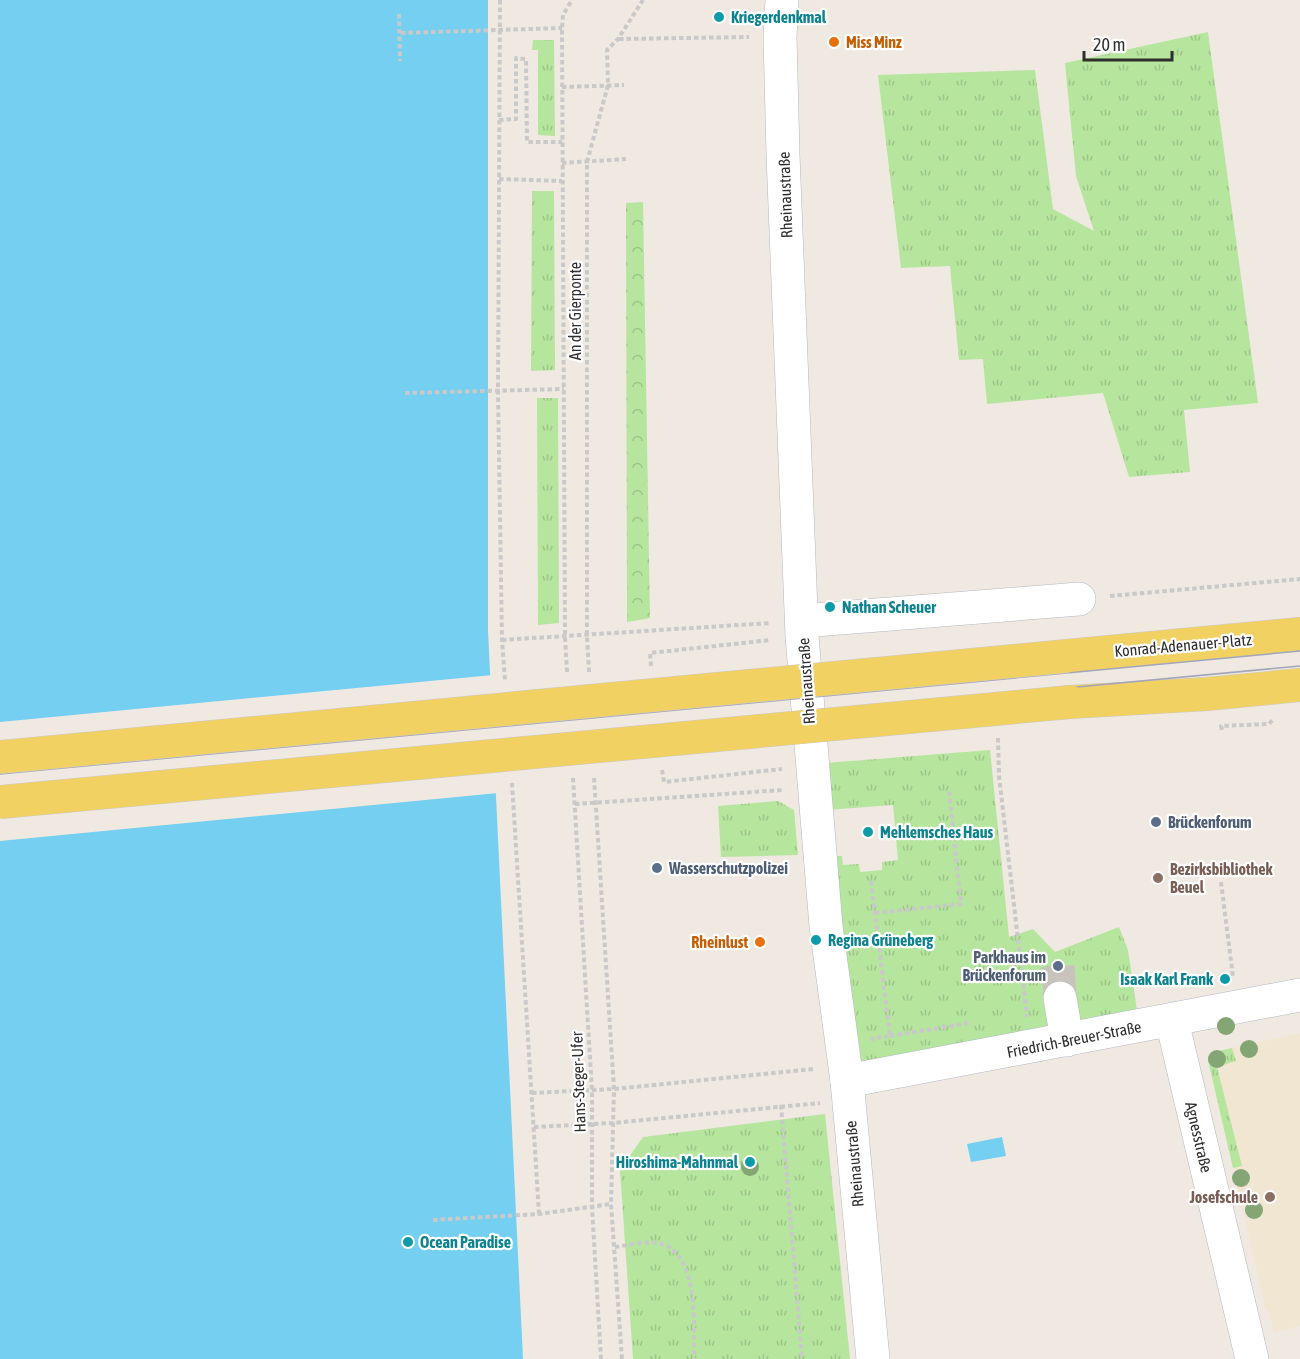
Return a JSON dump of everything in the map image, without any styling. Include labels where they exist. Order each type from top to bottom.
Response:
[{"type":"main road","name":"Konrad-Adenauer-Platz","points":[[0,757],[1300,634]]},
{"type":"main road","points":[[0,802],[1070,702],[1207,694],[1300,685]]},
{"type":"street","name":"Rheinaustraße","points":[[786,1],[780,37],[783,155],[802,621],[826,926],[862,1078],[873,1359]]},
{"type":"street","points":[[802,621],[1079,599]]},
{"type":"street","name":"Friedrich-Breuer-Straße","points":[[862,1078],[1300,995]]},
{"type":"street","points":[[1060,998],[1067,1040]]},
{"type":"street","name":"Agnesstraße","points":[[1172,1021],[1252,1359]]},
{"type":"path","points":[[500,0],[498,392],[502,640],[506,687]]},
{"type":"path","name":"An der Gierponte","points":[[565,636],[562,28],[563,15],[572,0]]},
{"type":"path","name":"An der Gierponte","points":[[587,636],[587,162],[608,85],[607,50],[618,39],[643,0]]},
{"type":"path","points":[[399,14],[400,61]]},
{"type":"path","points":[[401,33],[562,28]]},
{"type":"path","points":[[618,39],[720,38]]},
{"type":"path","points":[[499,120],[516,119],[516,58],[526,59],[528,142],[562,142]]},
{"type":"path","points":[[562,87],[624,85]]},
{"type":"path","points":[[562,163],[626,159]]},
{"type":"path","points":[[499,179],[562,182]]},
{"type":"path","points":[[405,393],[564,389]]},
{"type":"path","points":[[1079,599],[1300,579]]},
{"type":"path","points":[[502,640],[802,621]]},
{"type":"path","points":[[650,653],[761,641]]},
{"type":"path","points":[[1222,730],[1221,726],[1262,724]]},
{"type":"path","points":[[998,730],[999,776],[1024,991]]},
{"type":"path","points":[[664,782],[770,771]]},
{"type":"path","points":[[512,783],[539,1214]]},
{"type":"path","points":[[596,803],[814,788]]},
{"type":"path","points":[[875,913],[961,904],[949,790]]},
{"type":"path","name":"Hans-Steger-Ufer","points":[[601,1359],[592,1207],[592,1091],[575,804],[596,803],[614,1089],[611,1204],[622,1359]]},
{"type":"path","points":[[871,881],[890,1036]]},
{"type":"path","points":[[1221,882],[1237,1007]]},
{"type":"path","points":[[1016,1016],[1027,1014]]},
{"type":"path","points":[[532,1093],[592,1091],[816,1069],[862,1078],[873,1038],[970,1023]]},
{"type":"path","name":"Hans-Steger-Ufer","points":[[613,1123],[821,1102],[862,1078]]},
{"type":"path","points":[[781,1105],[802,1359]]},
{"type":"path","points":[[534,1127],[613,1123]]},
{"type":"path","points":[[433,1220],[539,1214],[611,1204]]},
{"type":"path","points":[[615,1247],[651,1243],[672,1249],[679,1254],[690,1285],[694,1359]]},
{"type":"shaded area","name":"Josefschule","points":[[1300,1033],[1300,1326],[1274,1332],[1268,1309],[1266,1310],[1208,1060],[1215,1052]]},
{"type":"green space","points":[[1208,32],[1258,403],[1184,410],[1190,472],[1129,477],[1103,393],[987,404],[983,359],[959,360],[950,266],[901,268],[878,75],[1035,70],[1053,209],[1094,231],[1076,176],[1065,63]]},
{"type":"green space","points":[[533,40],[554,40],[555,136],[538,135],[538,50],[532,50]]},
{"type":"green space","points":[[532,191],[554,191],[555,370],[531,371]]},
{"type":"green space","points":[[643,202],[650,618],[627,622],[626,203]]},
{"type":"green space","points":[[537,398],[558,398],[559,623],[538,625]]},
{"type":"green space","points":[[990,750],[1009,937],[1033,929],[1055,952],[1119,927],[1128,950],[1138,1017],[847,1081],[831,856],[842,856],[843,865],[859,864],[860,872],[882,870],[882,862],[898,860],[893,805],[827,810],[826,763]]},
{"type":"green space","points":[[778,801],[794,810],[798,855],[721,857],[718,806]]},
{"type":"green space","points":[[1232,1048],[1236,1061],[1217,1067],[1242,1166],[1233,1168],[1208,1060],[1215,1052]]},
{"type":"green space","points":[[825,1114],[850,1359],[633,1359],[620,1170],[643,1137]]},
{"type":"water","points":[[0,0],[488,0],[488,630],[523,1359],[0,1359]]},
{"type":"water","points":[[1002,1137],[1006,1156],[971,1162],[967,1144]]},
{"type":"pier","points":[[493,675],[498,793],[0,841],[0,722]]},
{"type":"tunnel","points":[[1058,966],[1060,998]]},
{"type":"tram line","points":[[0,774],[1300,651]]},
{"type":"tram line","points":[[0,788],[1300,666]]},
{"type":"place","name":"Kriegerdenkmal","points":[[719,17]]},
{"type":"place","name":"Miss Minz","points":[[834,42]]},
{"type":"place","name":"Nathan Scheuer","points":[[830,607]]},
{"type":"place","name":"Brückenforum","points":[[1156,822]]},
{"type":"place","name":"Mehlemsches Haus","points":[[868,832]]},
{"type":"place","name":"Wasserschutzpolizei","points":[[657,868]]},
{"type":"place","name":"Bezirksbibliothek Beuel","points":[[1158,878]]},
{"type":"place","name":"Regina Grüneberg","points":[[816,940]]},
{"type":"place","name":"Rheinlust","points":[[760,942]]},
{"type":"place","name":"Parkhaus im Brückenforum","points":[[1058,966]]},
{"type":"place","name":"Isaak Karl Frank","points":[[1225,979]]},
{"type":"place","name":"Hiroshima-Mahnmal","points":[[750,1162]]},
{"type":"place","name":"Josefschule","points":[[1270,1197]]},
{"type":"place","name":"Ocean Paradise","points":[[408,1242]]}]
